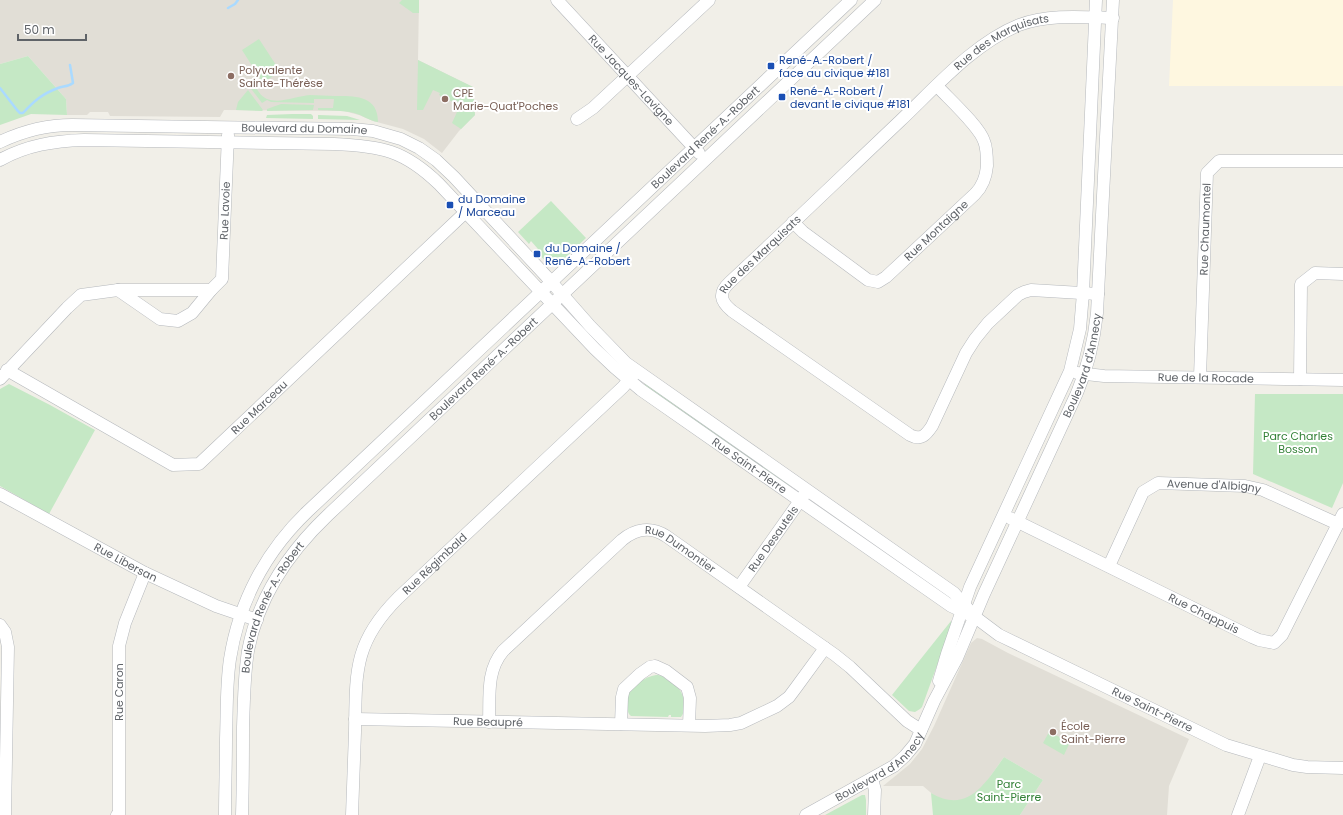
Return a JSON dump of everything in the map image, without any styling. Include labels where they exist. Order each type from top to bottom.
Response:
[{"type":"street","name":"Rue Jacques-Lavigne","points":[[557,0],[706,159]]},
{"type":"street","points":[[577,119],[593,108],[709,0]]},
{"type":"street","name":"Boulevard René-A.-Robert","points":[[225,815],[228,678],[232,650],[241,614],[260,572],[278,544],[294,524],[851,0]]},
{"type":"street","name":"Boulevard René-A.-Robert","points":[[242,815],[245,671],[248,650],[257,620],[274,581],[289,557],[308,534],[875,0]]},
{"type":"street","name":"Boulevard d'Annecy","points":[[934,701],[947,654],[970,587],[1070,371],[1080,329],[1083,293],[1096,0]]},
{"type":"street","name":"Boulevard d'Annecy","points":[[806,815],[894,766],[902,759],[914,744],[934,701],[957,658],[984,594],[1089,361],[1095,335],[1098,294],[1113,0]]},
{"type":"street","name":"Rue des Marquisats","points":[[1098,294],[1032,290],[1021,293],[974,339],[929,430],[923,437],[916,438],[732,311],[724,303],[722,294],[726,285],[937,86],[976,50],[992,38],[1026,23],[1041,19],[1095,17],[1112,18]]},
{"type":"street","name":"Rue Montaigne","points":[[793,222],[803,232],[868,280],[878,282],[886,277],[975,194],[986,176],[987,154],[985,143],[978,130],[937,86]]},
{"type":"street","name":"Boulevard du Domaine","points":[[0,142],[27,132],[63,125],[352,129],[374,131],[394,136],[416,146],[436,160],[551,282]]},
{"type":"street","name":"Rue Lavoie","points":[[118,290],[160,319],[178,321],[192,313],[222,279],[228,127]]},
{"type":"street","name":"Boulevard du Domaine","points":[[0,160],[27,148],[60,141],[84,140],[351,144],[388,150],[406,158],[425,171],[466,212],[540,292]]},
{"type":"street","name":"Rue Chaumontel","points":[[1200,377],[1207,173],[1219,161],[1343,161]]},
{"type":"street","name":"Rue Marceau","points":[[4,374],[172,465],[199,464],[477,202]]},
{"type":"street","points":[[1300,379],[1301,284],[1315,273],[1343,274]]},
{"type":"street","name":"Rue Saint-Pierre","points":[[551,282],[619,356],[636,370],[954,593],[963,608],[1008,641],[1182,722],[1219,742],[1284,763],[1301,766],[1343,768]]},
{"type":"street","points":[[4,374],[81,294],[118,290],[211,290]]},
{"type":"street","name":"Rue Saint-Pierre","points":[[540,292],[606,361],[629,380],[951,606],[963,608]]},
{"type":"street","name":"Rue Régimbald","points":[[352,815],[356,679],[359,661],[367,638],[382,616],[398,598],[629,380],[636,370]]},
{"type":"street","name":"Rue de la Rocade","points":[[1070,371],[1104,376],[1343,380]]},
{"type":"street","name":"Avenue d'Albigny","points":[[1109,566],[1143,492],[1158,483],[1245,486],[1263,490],[1340,519]]},
{"type":"street","name":"Rue Desautels","points":[[739,587],[807,490]]},
{"type":"street","name":"Rue Libersan","points":[[0,494],[145,573],[216,606],[257,620]]},
{"type":"street","name":"Rue Chappuis","points":[[1004,515],[1259,640],[1274,643],[1282,635],[1340,519]]},
{"type":"street","name":"Rue Dumontier","points":[[489,722],[490,677],[500,654],[611,550],[630,534],[639,530],[648,529],[662,533],[825,648],[850,667],[907,721],[921,730]]},
{"type":"street","name":"Rue Caron","points":[[117,815],[119,814],[119,646],[125,623],[145,573]]},
{"type":"street","points":[[0,625],[5,632],[8,647],[6,815]]},
{"type":"street","name":"Rue Beaupré","points":[[355,719],[735,725],[751,720],[777,706],[789,696],[825,648]]},
{"type":"street","points":[[621,724],[622,697],[624,689],[640,674],[650,667],[656,666],[666,671],[687,687],[690,698],[689,725]]},
{"type":"street","points":[[1238,815],[1260,756]]},
{"type":"street","points":[[872,779],[875,790],[874,815]]},
{"type":"shaded area","name":"Polyvalente Sainte-Thérèse","points":[[0,0],[419,0],[418,60],[473,87],[475,115],[459,131],[442,153],[424,139],[403,129],[344,111],[224,110],[220,117],[110,116],[108,112],[90,112],[87,115],[67,115],[66,99],[28,56],[0,64]]},
{"type":"shaded area","points":[[1173,0],[1343,0],[1343,86],[1169,86]]},
{"type":"shaded area","name":"École Saint-Pierre","points":[[977,638],[982,639],[1008,653],[1189,739],[1169,786],[1167,815],[1020,815],[1043,780],[1004,757],[980,791],[963,801],[953,802],[937,798],[923,786],[883,786],[910,764],[922,749],[934,726],[971,643]]},
{"type":"green space","points":[[402,0],[419,0],[419,13],[413,13],[399,3]]},
{"type":"green space","points":[[259,39],[280,71],[263,83],[242,50]]},
{"type":"green space","points":[[28,56],[66,99],[67,115],[31,114],[0,125],[0,64]]},
{"type":"green space","points":[[418,60],[473,87],[475,115],[461,129],[452,123],[461,103],[454,100],[453,102],[439,95],[440,93],[433,90],[423,110],[417,110]]},
{"type":"green space","points":[[253,83],[262,96],[267,99],[277,101],[310,95],[350,96],[364,99],[374,107],[377,113],[378,122],[350,112],[318,110],[318,108],[333,108],[334,99],[314,99],[314,103],[271,102],[267,100],[262,103],[249,86]]},
{"type":"green space","points":[[248,90],[263,110],[262,111],[236,110],[238,102]]},
{"type":"green space","points":[[281,104],[314,105],[313,110],[267,111],[267,109]]},
{"type":"green space","points":[[311,114],[313,119],[266,118],[267,115]]},
{"type":"green space","points":[[318,115],[347,116],[360,120],[318,119]]},
{"type":"green space","points":[[551,201],[586,238],[561,262],[553,265],[548,264],[536,251],[538,249],[531,241],[529,244],[518,232]]},
{"type":"green space","points":[[647,381],[792,484],[789,488],[644,386]]},
{"type":"green space","points":[[9,384],[95,430],[49,514],[0,486],[0,389]]},
{"type":"green space","name":"Parc Charles Bosson","points":[[1255,394],[1343,394],[1343,483],[1332,508],[1253,474]]},
{"type":"green space","points":[[951,621],[952,624],[922,707],[915,712],[909,711],[892,695]]},
{"type":"green space","points":[[654,675],[658,675],[675,685],[680,691],[684,699],[684,711],[682,716],[631,716],[628,710],[628,696],[630,691],[641,681]]},
{"type":"green space","points":[[1049,732],[1070,742],[1064,755],[1043,743]]},
{"type":"green space","name":"Parc Saint-Pierre","points":[[1004,757],[1043,780],[1020,815],[933,815],[931,793],[944,799],[955,800],[966,798],[975,793],[983,785]]},
{"type":"green space","points":[[862,795],[865,795],[866,800],[866,815],[825,815]]},
{"type":"waterway","points":[[228,8],[235,4],[238,0]]},
{"type":"waterway","points":[[0,88],[17,110],[20,113],[23,113],[43,95],[52,90],[73,83],[70,65]]},
{"type":"place","name":"René-A.-Robert / face au civique #181","points":[[771,66]]},
{"type":"place","name":"Polyvalente Sainte-Thérèse","points":[[231,76]]},
{"type":"place","name":"René-A.-Robert / devant le civique #181","points":[[782,97]]},
{"type":"place","name":"CPE Marie-Quat'Poches","points":[[445,99]]},
{"type":"place","name":"du Domaine / Marceau","points":[[450,205]]},
{"type":"place","name":"du Domaine / René-A.-Robert","points":[[537,254]]},
{"type":"place","name":"École Saint-Pierre","points":[[1053,732]]}]
